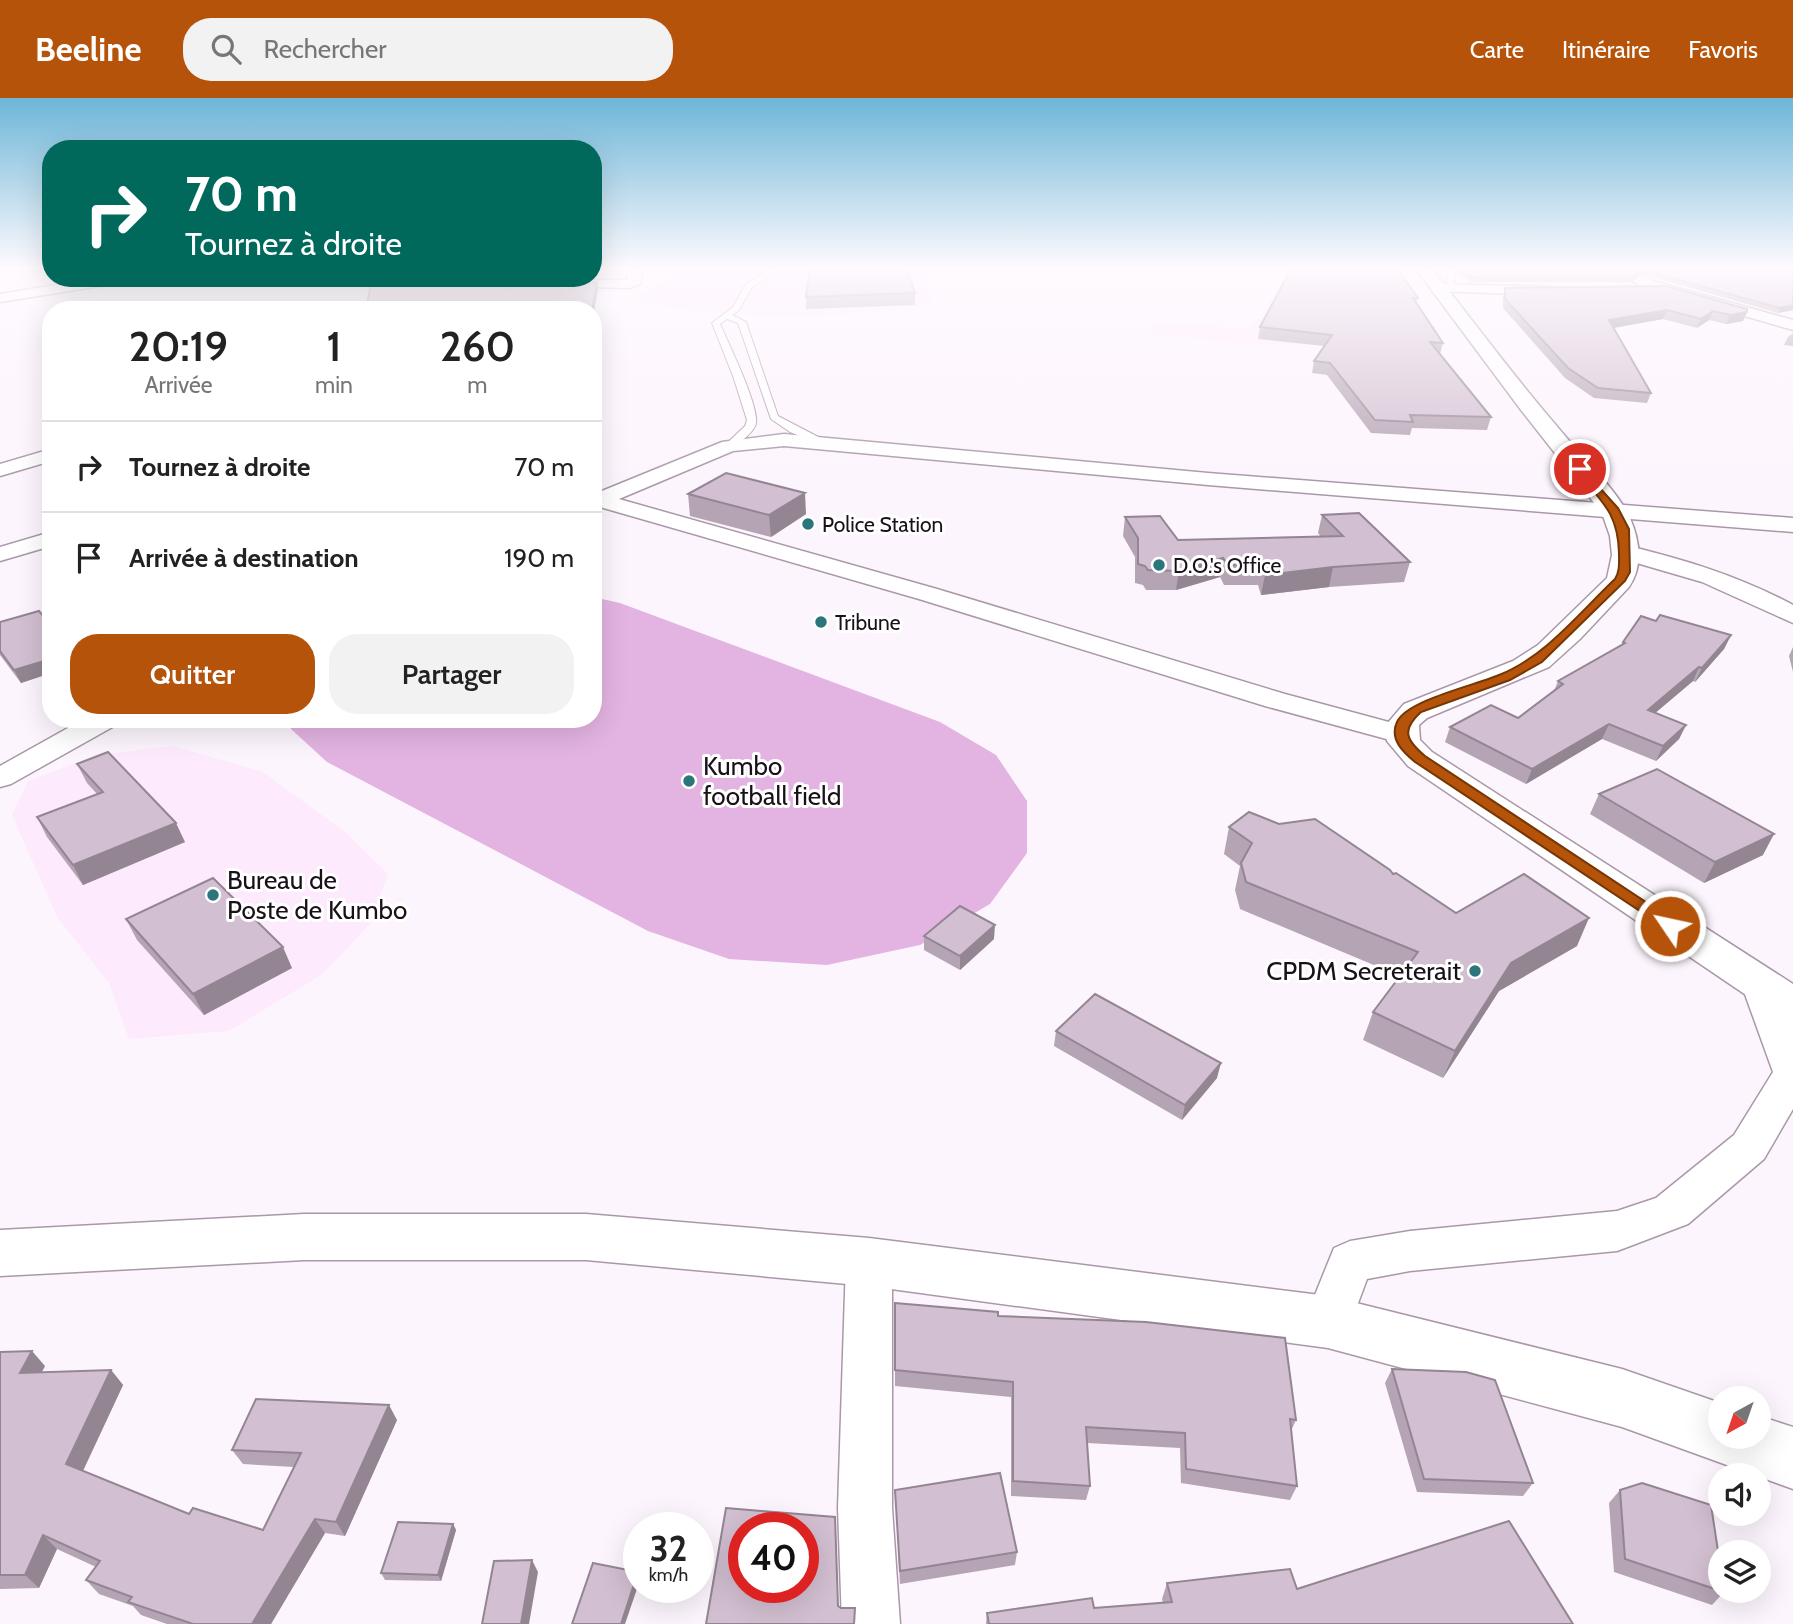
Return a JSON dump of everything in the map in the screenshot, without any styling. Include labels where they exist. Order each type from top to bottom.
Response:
[{"type":"street","points":[[1328,1322],[1350,1262],[1410,1251],[1617,1231],[1672,1211],[1749,1147],[1793,1073],[1777,996],[1420,759],[1406,747],[1401,734],[1404,721],[1416,710],[1506,677],[1538,660],[1625,572],[1623,529],[1615,511],[1528,406],[1483,340]]},
{"type":"street","points":[[602,497],[729,446],[784,440],[1208,479],[1793,525]]},
{"type":"street","points":[[0,470],[42,458]]},
{"type":"street","points":[[602,502],[928,594],[1275,700],[1401,734]]},
{"type":"street","points":[[0,554],[42,542]]},
{"type":"street","points":[[1624,552],[1684,566],[1719,578],[1793,615]]},
{"type":"street","points":[[0,778],[90,728]]},
{"type":"street","points":[[0,1253],[304,1237],[586,1237],[869,1262],[1328,1322],[1622,1398],[1708,1429]]},
{"type":"street","points":[[869,1262],[865,1508],[871,1624]]},
{"type":"street","points":[[1766,1449],[1793,1458]]},
{"type":"lane","points":[[723,340],[752,420],[750,427],[729,446]]},
{"type":"lane","points":[[748,340],[774,416],[794,430],[823,442]]},
{"type":"shaded area","points":[[1214,340],[1302,340],[1300,345]]},
{"type":"shaded area","name":"Kumbo football field","points":[[602,599],[620,603],[940,722],[996,755],[1027,801],[1027,853],[990,904],[920,945],[827,965],[729,959],[648,931],[327,762],[291,729],[602,728]]},
{"type":"shaded area","name":"Bureau de Poste de Kumbo","points":[[173,746],[263,772],[344,831],[388,874],[369,925],[323,974],[229,1031],[129,1039],[109,983],[57,917],[12,815],[28,781],[97,755]]},
{"type":"building","points":[[1328,340],[1441,340],[1443,343],[1430,342],[1491,417],[1410,415],[1413,422],[1375,420],[1330,363],[1314,361]]},
{"type":"building","points":[[1543,340],[1621,340],[1651,393],[1598,388],[1568,368]]},
{"type":"building","points":[[726,473],[805,493],[769,515],[688,494]]},
{"type":"building","points":[[1359,513],[1410,562],[1265,575],[1262,566],[1228,565],[1223,558],[1179,571],[1148,570],[1138,564],[1138,538],[1125,517],[1160,516],[1178,540],[1343,536],[1322,515]]},
{"type":"building","points":[[39,611],[42,614],[42,662],[14,670],[0,651],[0,622]]},
{"type":"building","points":[[1660,615],[1731,635],[1702,668],[1699,667],[1648,710],[1686,725],[1663,746],[1609,724],[1532,769],[1450,727],[1491,705],[1518,718],[1563,684],[1558,681],[1625,643],[1623,642],[1641,616],[1656,621]]},
{"type":"building","points":[[108,752],[176,823],[73,865],[37,817],[103,792],[77,764]]},
{"type":"building","points":[[1657,769],[1774,834],[1715,862],[1599,794]]},
{"type":"building","points":[[1249,812],[1279,824],[1315,819],[1393,874],[1396,873],[1456,913],[1524,874],[1589,918],[1511,963],[1455,1051],[1373,1012],[1418,952],[1246,882],[1241,863],[1252,843],[1229,827]]},
{"type":"building","points":[[213,878],[283,947],[193,994],[126,919]]},
{"type":"building","points":[[960,906],[995,925],[960,956],[924,936]]},
{"type":"building","points":[[1095,994],[1221,1063],[1185,1105],[1056,1031]]},
{"type":"building","points":[[895,1303],[998,1312],[998,1316],[1146,1322],[1285,1338],[1296,1420],[1290,1419],[1297,1486],[1186,1469],[1185,1433],[1086,1427],[1090,1486],[1013,1481],[1013,1382],[895,1370]]},
{"type":"building","points":[[32,1351],[20,1373],[111,1370],[66,1464],[189,1514],[193,1508],[263,1530],[301,1453],[232,1450],[256,1399],[389,1405],[336,1522],[315,1519],[252,1624],[193,1624],[128,1602],[132,1597],[86,1580],[100,1561],[43,1535],[25,1575],[0,1575],[0,1352]]},
{"type":"building","points":[[1392,1369],[1466,1372],[1495,1380],[1533,1483],[1424,1479]]},
{"type":"building","points":[[1000,1473],[1017,1552],[900,1571],[895,1490]]},
{"type":"building","points":[[1642,1483],[1708,1504],[1708,1526],[1714,1526],[1716,1540],[1708,1540],[1708,1587],[1625,1559],[1620,1490]]},
{"type":"building","points":[[726,1508],[774,1512],[728,1512],[728,1603],[819,1603],[819,1516],[835,1517],[838,1606],[855,1608],[854,1624],[706,1624],[710,1603],[714,1603],[714,1578]]},
{"type":"building","points":[[1509,1521],[1573,1624],[989,1624],[987,1613],[1092,1598],[1094,1608],[1172,1602],[1167,1583],[1290,1569],[1297,1589]]},
{"type":"building","points":[[398,1522],[453,1524],[438,1575],[381,1573]]},
{"type":"building","points":[[532,1560],[521,1624],[482,1624],[494,1561]]},
{"type":"building","points":[[593,1563],[623,1569],[623,1603],[628,1603],[621,1624],[572,1624]]},
{"type":"place","name":"Police Station","points":[[808,524]]},
{"type":"place","name":"D.O.'s Office","points":[[1159,565]]},
{"type":"place","name":"Tribune","points":[[821,622]]},
{"type":"place","name":"Kumbo football field","points":[[689,781]]},
{"type":"place","name":"Bureau de Poste de Kumbo","points":[[213,895]]},
{"type":"place","name":"CPDM Secreterait","points":[[1475,971]]},
{"type":"route","points":[[1580,469],[1615,511],[1623,529],[1625,572],[1619,581],[1538,660],[1506,677],[1416,710],[1404,721],[1401,734],[1406,747],[1420,759],[1670,926]]}]
